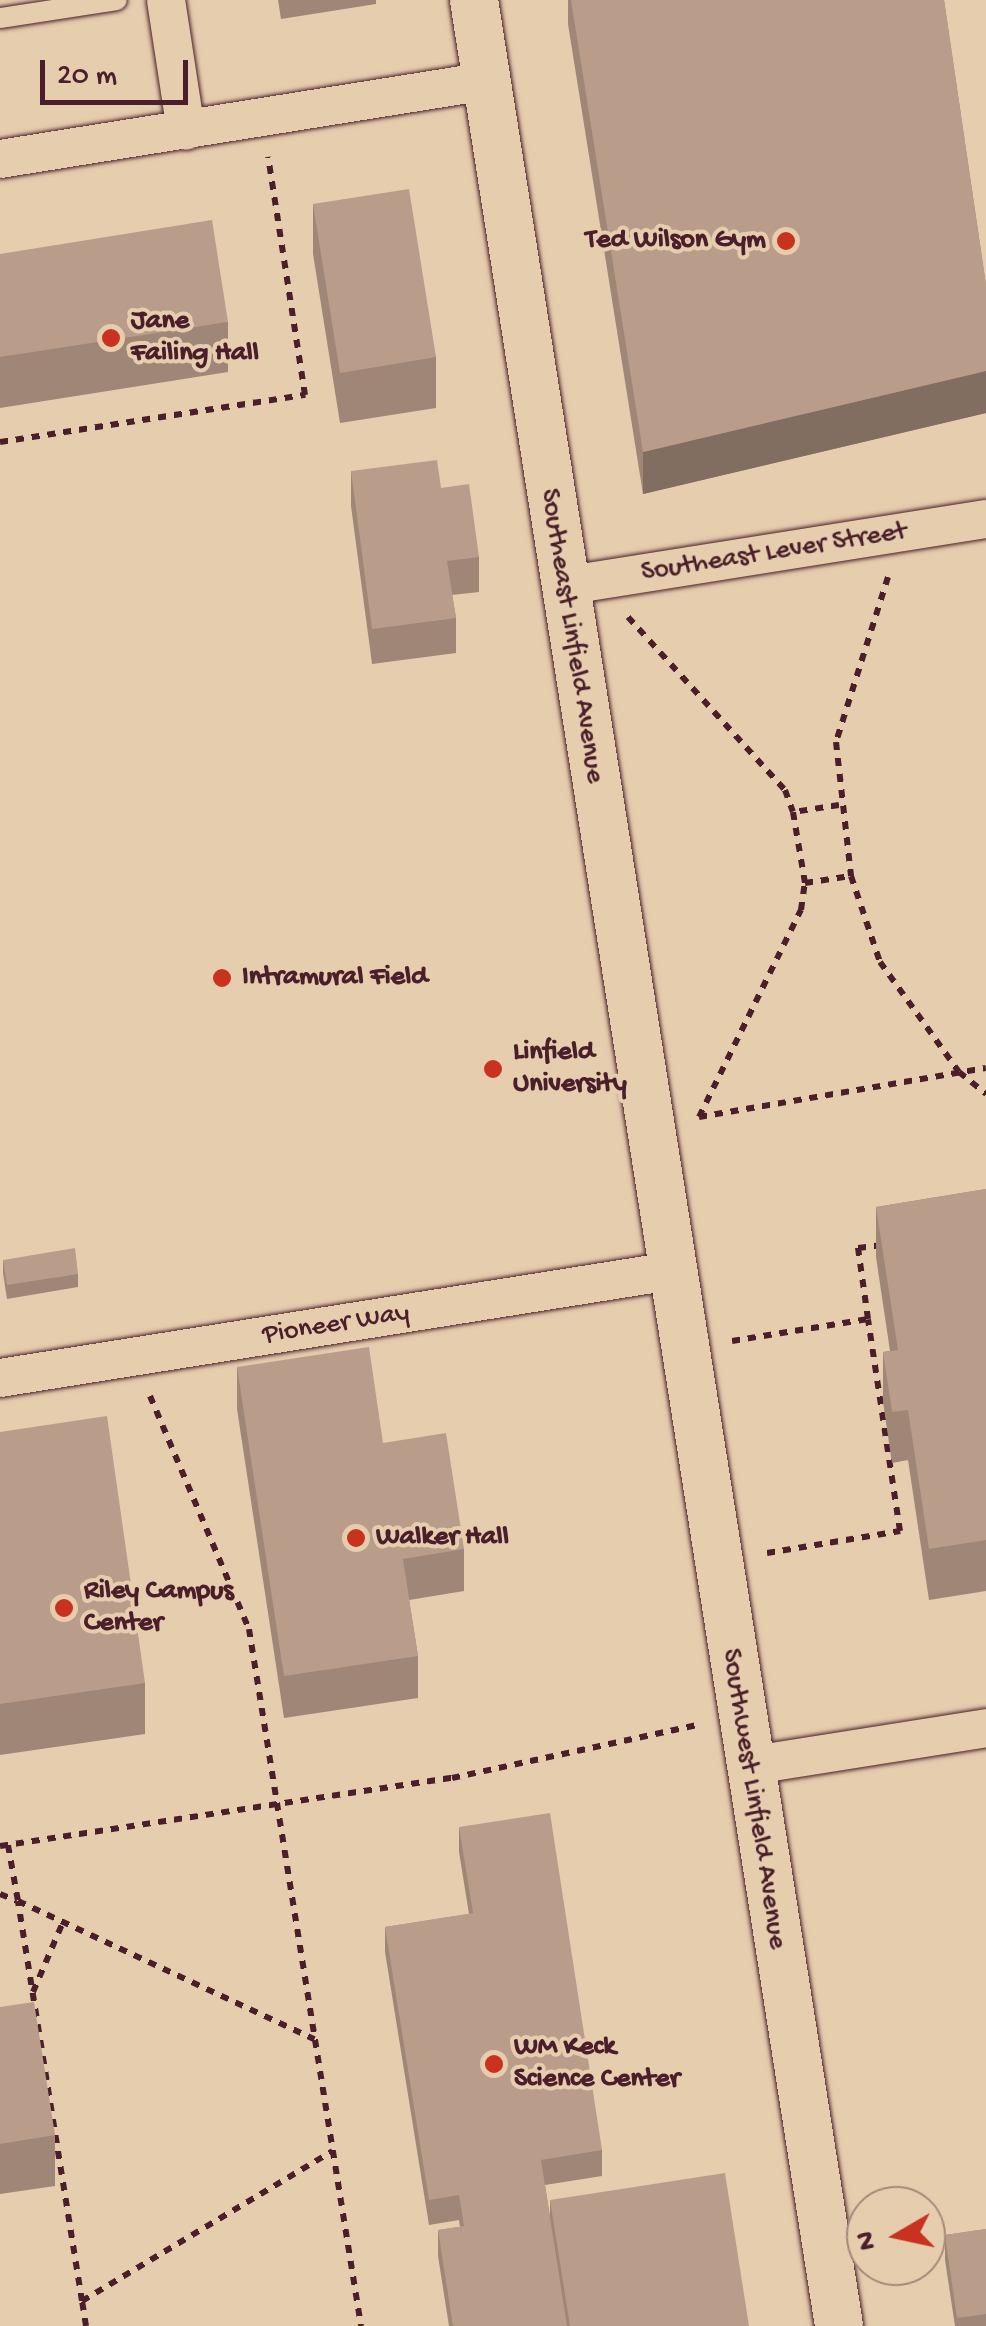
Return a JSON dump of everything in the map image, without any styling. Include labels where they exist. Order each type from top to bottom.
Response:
[{"type":"street","points":[[166,0],[186,130]]},
{"type":"street","name":"Southeast Linfield Avenue","points":[[474,0],[671,1272]]},
{"type":"street","points":[[0,159],[487,82]]},
{"type":"street","name":"Southeast Lever Street","points":[[563,586],[986,520]]},
{"type":"street","name":"Southwest Linfield Avenue","points":[[671,1272],[839,2326]]},
{"type":"street","name":"Pioneer Way","points":[[0,1378],[671,1272]]},
{"type":"street","points":[[747,1766],[986,1728]]},
{"type":"lane","points":[[0,18],[117,0]]},
{"type":"path","points":[[0,442],[304,395],[262,118]]},
{"type":"path","points":[[882,536],[889,576],[836,742],[839,805],[851,876],[880,962],[959,1072],[986,1094]]},
{"type":"path","points":[[622,577],[629,622],[785,790],[794,812],[805,884],[800,910],[699,1117]]},
{"type":"path","points":[[794,812],[839,805]]},
{"type":"path","points":[[805,884],[851,876]]},
{"type":"path","points":[[648,1126],[986,1068]]},
{"type":"path","points":[[716,1563],[900,1531],[858,1248],[894,1243]]},
{"type":"path","points":[[683,1349],[868,1319]]},
{"type":"path","points":[[134,1356],[249,1629],[362,2326]]},
{"type":"path","points":[[86,2326],[18,1901],[4,1845],[452,1778],[740,1716]]},
{"type":"path","points":[[0,1894],[316,2040]]},
{"type":"path","points":[[33,1993],[63,1922]]},
{"type":"path","points":[[82,2301],[333,2151]]},
{"type":"building","name":"Ted Wilson Gym","points":[[571,0],[944,0],[986,285],[986,371],[643,452]]},
{"type":"building","points":[[409,189],[436,357],[340,373],[313,204]]},
{"type":"building","points":[[212,220],[228,322],[0,357],[0,254]]},
{"type":"building","points":[[437,460],[441,488],[469,484],[479,557],[447,561],[456,618],[372,629],[351,471]]},
{"type":"building","points":[[986,1189],[986,1540],[929,1549],[908,1410],[892,1412],[883,1352],[898,1350],[876,1207]]},
{"type":"building","points":[[75,1248],[78,1274],[7,1285],[3,1260]]},
{"type":"building","name":"Walker Hall","points":[[369,1347],[383,1443],[446,1433],[464,1549],[403,1559],[418,1656],[284,1676],[237,1367]]},
{"type":"building","name":"Riley Campus Center","points":[[107,1416],[145,1683],[0,1704],[0,1432]]},
{"type":"building","name":"WM Keck Science Center","points":[[550,1813],[602,2150],[541,2160],[567,2326],[453,2326],[438,2230],[464,2226],[459,2195],[429,2200],[385,1927],[473,1913],[459,1827]]},
{"type":"building","points":[[34,2002],[55,2135],[0,2144],[0,2007]]},
{"type":"building","points":[[725,2173],[749,2326],[570,2326],[550,2200]]},
{"type":"building","points":[[986,2229],[986,2314],[957,2318],[946,2235]]},
{"type":"place","name":"Ted Wilson Gym","points":[[786,241]]},
{"type":"place","name":"Jane Failing Hall","points":[[111,338]]},
{"type":"place","name":"Intramural Field","points":[[222,978]]},
{"type":"place","name":"Linfield University","points":[[493,1069]]},
{"type":"place","name":"Walker Hall","points":[[356,1538]]},
{"type":"place","name":"Riley Campus Center","points":[[64,1608]]},
{"type":"place","name":"WM Keck Science Center","points":[[494,2064]]}]
